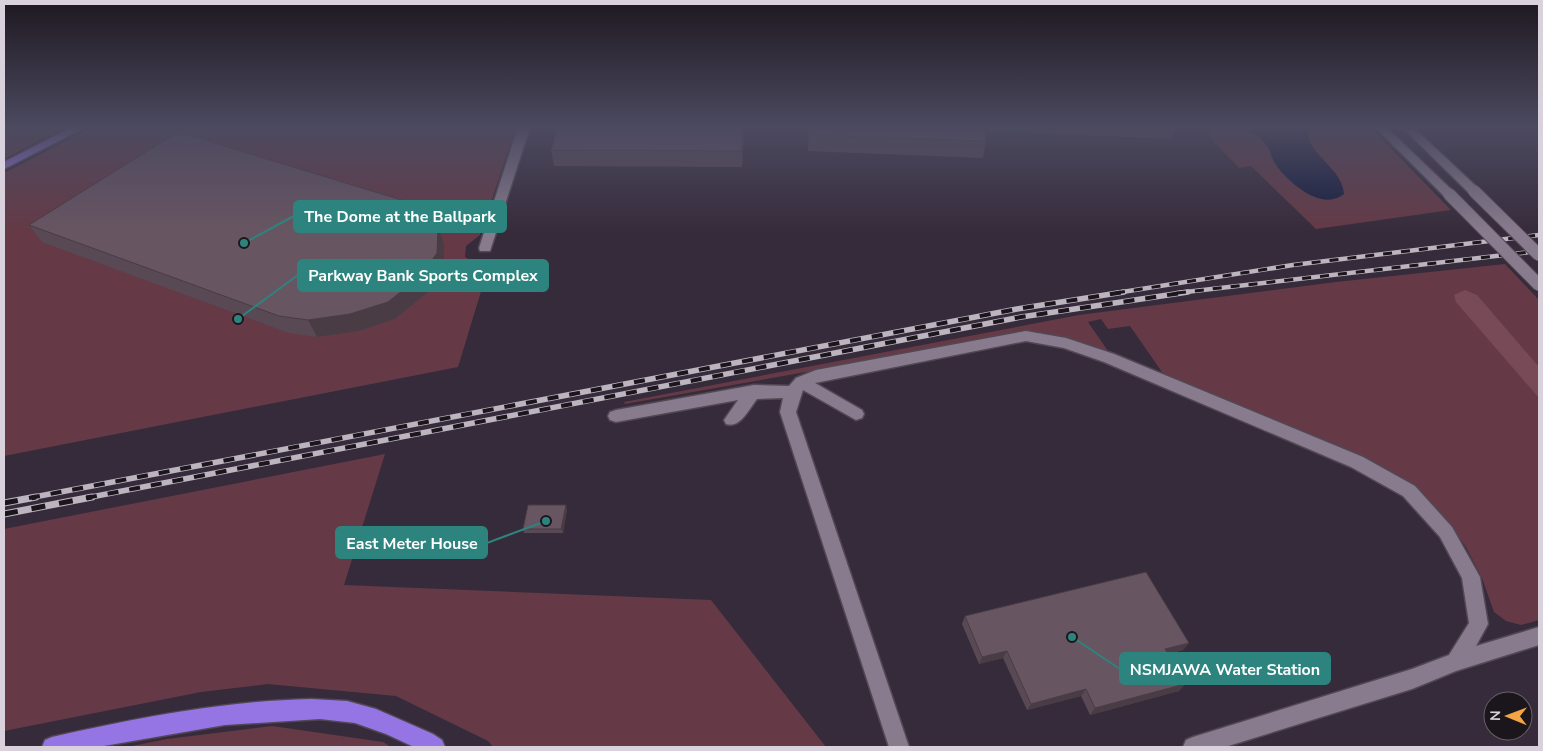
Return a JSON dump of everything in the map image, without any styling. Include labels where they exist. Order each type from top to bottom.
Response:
[{"type":"highway","points":[[52,747],[155,724],[248,711],[315,708],[354,713],[403,729],[436,747]]},
{"type":"street","points":[[485,248],[513,162]]},
{"type":"street","points":[[1416,162],[1539,285]]},
{"type":"street","points":[[1444,162],[1539,255]]},
{"type":"street","points":[[616,416],[712,397],[796,387],[816,376],[1026,336],[1066,343],[1109,358],[1357,462],[1409,492],[1446,532],[1471,577],[1479,624],[1456,662]]},
{"type":"street","points":[[796,387],[856,414]]},
{"type":"street","points":[[796,387],[788,412],[900,747]]},
{"type":"street","points":[[732,420],[754,391]]},
{"type":"street","points":[[1193,747],[1412,680],[1456,662],[1539,636]]},
{"type":"shaded area","points":[[25,162],[504,162],[480,235],[466,246],[465,257],[473,262],[490,262],[458,367],[4,456],[4,173]]},
{"type":"shaded area","points":[[1233,162],[1295,162],[1336,174],[1324,162],[1404,162],[1451,210],[1316,229],[1251,166],[1239,168]]},
{"type":"shaded area","points":[[1505,264],[1539,300],[1539,620],[1521,625],[1506,621],[1494,612],[1482,578],[1466,547],[1444,517],[1412,486],[1372,462],[1173,379],[1162,372],[1130,326],[1108,329],[1101,319],[1088,322],[1108,351],[1046,333],[1026,333],[625,404],[624,402],[1079,315],[1336,282]]},
{"type":"shaded area","points":[[1465,290],[1477,295],[1539,367],[1539,398],[1456,302],[1454,295]]},
{"type":"shaded area","points":[[385,454],[344,585],[711,600],[826,747],[493,747],[488,741],[396,696],[268,684],[201,692],[4,731],[4,529]]},
{"type":"shaded area","points":[[272,726],[383,742],[391,747],[127,747],[167,739]]},
{"type":"water","points":[[1274,162],[1325,162],[1340,180],[1344,194],[1335,199],[1326,200],[1316,197],[1297,187]]},
{"type":"building","points":[[130,162],[277,162],[418,205],[438,227],[437,253],[421,276],[388,302],[350,314],[308,320],[279,316],[29,225]]},
{"type":"building","points":[[528,505],[566,505],[561,529],[523,529]]},
{"type":"building","points":[[1146,572],[1189,643],[1165,649],[1185,684],[1095,708],[1086,689],[1031,704],[1007,651],[982,657],[965,616]]},
{"type":"railway","points":[[1116,293],[1293,265],[1539,235]]},
{"type":"railway","points":[[1177,293],[1539,251]]},
{"type":"railway","points":[[29,498],[1017,309],[1124,292]]},
{"type":"railway","points":[[86,498],[1021,317],[1188,292]]},
{"type":"railway","points":[[4,503],[36,497]]},
{"type":"railway","points":[[4,514],[92,497]]},
{"type":"place","name":"The Dome at the Ballpark","points":[[244,243]]},
{"type":"place","name":"Parkway Bank Sports Complex","points":[[238,319]]},
{"type":"place","name":"East Meter House","points":[[546,521]]},
{"type":"place","name":"NSMJAWA Water Station","points":[[1072,637]]}]
